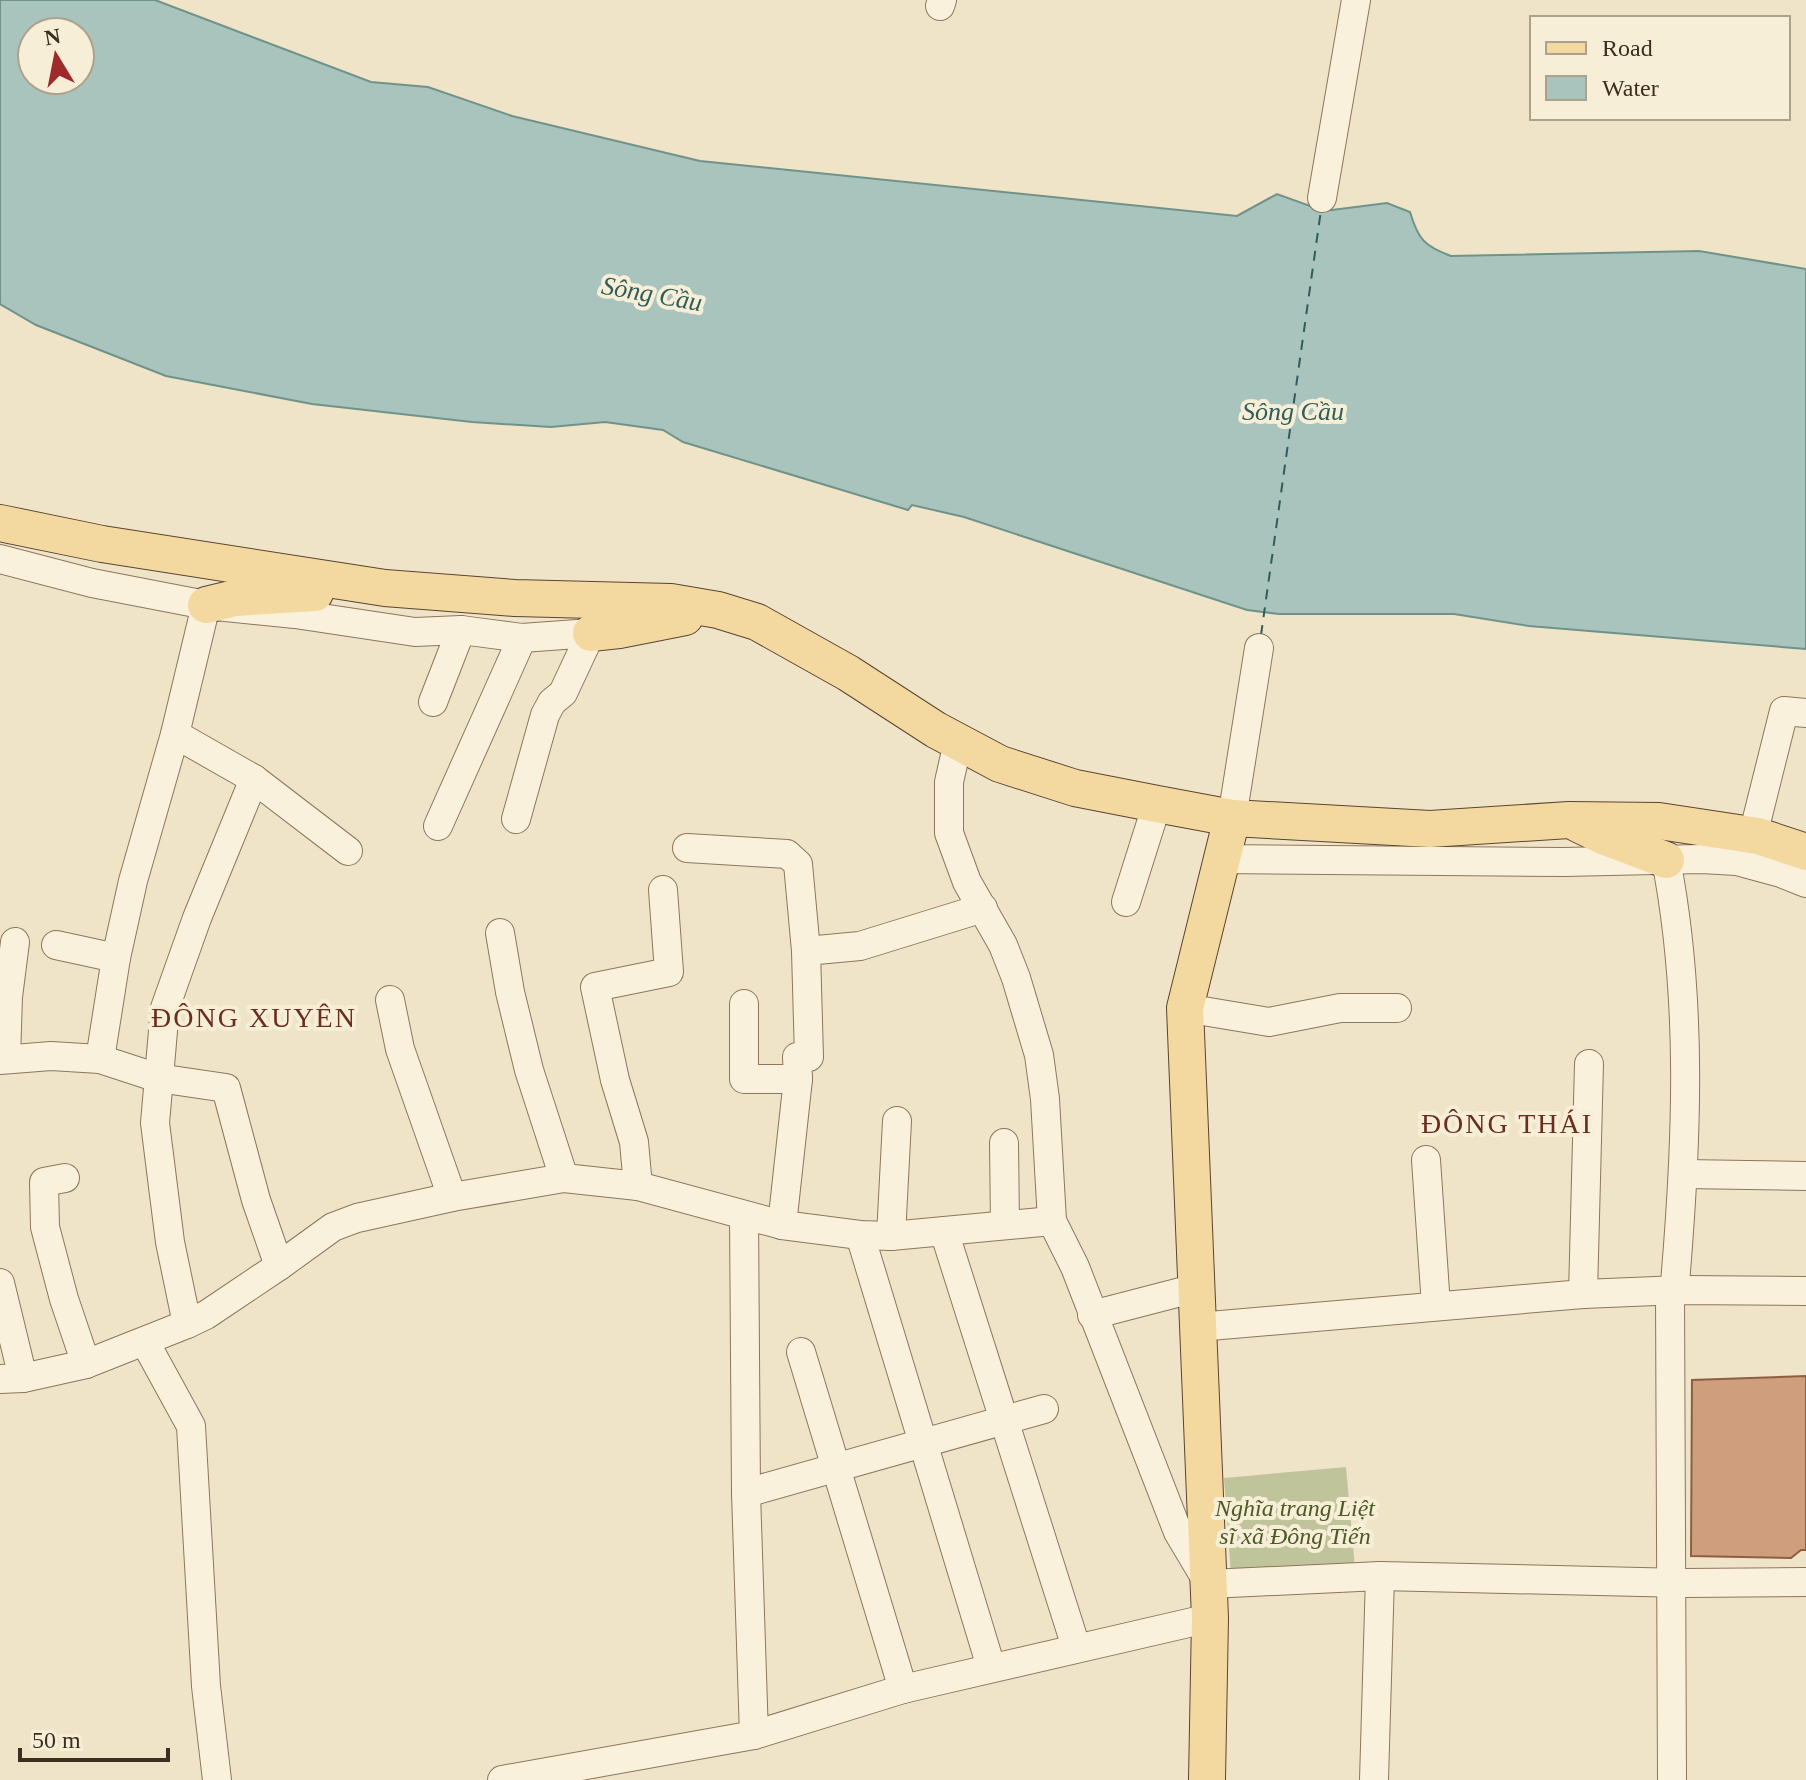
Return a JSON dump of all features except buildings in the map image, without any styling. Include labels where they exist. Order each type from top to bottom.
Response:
[{"type":"main road","points":[[0,523],[102,544],[385,588],[515,598],[671,602],[718,610],[757,622],[848,673],[958,742],[1027,774],[1075,788],[1232,818],[1430,829],[1569,820],[1659,821],[1753,835],[1806,852]]},
{"type":"main road","points":[[206,605],[235,598],[385,588]]},
{"type":"main road","points":[[591,633],[718,610]]},
{"type":"main road","points":[[1207,1780],[1210,1601],[1185,1008],[1232,818]]},
{"type":"main road","points":[[1569,820],[1666,860]]},
{"type":"street","points":[[1322,198],[1356,0]]},
{"type":"street","points":[[0,559],[92,583],[206,605],[295,614],[415,632],[461,630],[522,638],[591,633],[563,693],[548,708],[516,819]]},
{"type":"street","points":[[100,1059],[116,958],[133,881],[175,734],[206,605]]},
{"type":"street","points":[[433,702],[461,630]]},
{"type":"street","points":[[438,826],[522,638]]},
{"type":"street","points":[[1232,818],[1259,648]]},
{"type":"street","points":[[1753,835],[1784,711],[1806,713]]},
{"type":"street","points":[[175,734],[254,779],[348,851]]},
{"type":"street","points":[[958,742],[949,782],[949,833],[967,882],[1003,945],[1039,1055],[1045,1099],[1052,1221],[1075,1267],[1178,1532],[1210,1601]]},
{"type":"street","points":[[187,1324],[170,1242],[155,1123],[165,1008],[197,918],[254,779]]},
{"type":"street","points":[[1126,902],[1157,804]]},
{"type":"street","points":[[687,848],[787,854],[798,864],[806,951],[809,1057],[797,1057],[798,1079],[782,1225]]},
{"type":"street","points":[[1221,859],[1737,861],[1806,883]]},
{"type":"street","points":[[1666,860],[1678,920],[1684,996],[1684,1174],[1675,1288],[1676,1583],[1672,1780]]},
{"type":"street","points":[[638,1186],[634,1142],[615,1080],[595,987],[669,972],[663,890]]},
{"type":"street","points":[[806,951],[860,946],[983,908]]},
{"type":"street","points":[[500,933],[510,992],[529,1070],[564,1178]]},
{"type":"street","points":[[15,942],[3,1059],[51,1056],[100,1059],[158,1078],[226,1088],[256,1200],[279,1266]]},
{"type":"street","points":[[56,945],[116,958]]},
{"type":"street","points":[[390,1000],[400,1049],[452,1197]]},
{"type":"street","points":[[744,1004],[744,1079],[798,1079]]},
{"type":"street","points":[[1185,1008],[1269,1022],[1340,1008],[1397,1008]]},
{"type":"street","points":[[1583,1294],[1589,1064]]},
{"type":"street","points":[[891,1236],[897,1121]]},
{"type":"street","points":[[1004,1143],[1005,1225]]},
{"type":"street","points":[[1426,1160],[1436,1306]]},
{"type":"street","points":[[1684,1174],[1806,1176]]},
{"type":"street","points":[[65,1178],[44,1182],[45,1227],[64,1299],[86,1364]]},
{"type":"street","points":[[0,1283],[12,1379],[86,1364],[187,1324],[206,1315],[333,1227],[357,1218],[452,1197],[564,1178],[638,1186],[782,1225],[860,1235],[891,1236],[1052,1221]]},
{"type":"street","points":[[744,1216],[746,1493],[754,1735]]},
{"type":"street","points":[[944,1231],[1076,1647]]},
{"type":"street","points":[[860,1235],[991,1667]]},
{"type":"street","points":[[1092,1315],[1196,1288]]},
{"type":"street","points":[[1198,1327],[1675,1288],[1806,1291]]},
{"type":"street","points":[[145,1342],[191,1426],[206,1686],[217,1780]]},
{"type":"street","points":[[801,1352],[903,1689]]},
{"type":"street","points":[[746,1493],[1044,1409]]},
{"type":"street","points":[[1374,1780],[1380,1576]]},
{"type":"street","points":[[502,1780],[754,1735],[903,1689],[1076,1647],[1210,1601],[1380,1576],[1676,1583],[1806,1582]]},
{"type":"street","points":[[1676,1583],[1685,1780]]},
{"type":"green space","name":"Nghĩa trang Liệt sĩ xã Đông Tiến","points":[[1346,1467],[1355,1568],[1231,1574],[1224,1478]]},
{"type":"water","name":"Sông Cầu","points":[[0,0],[155,0],[371,82],[428,87],[512,116],[700,161],[1237,216],[1277,194],[1324,211],[1387,203],[1410,212],[1423,240],[1451,256],[1699,251],[1806,269],[1806,649],[1529,626],[1454,614],[1279,614],[1247,610],[964,517],[912,505],[908,510],[683,442],[663,430],[605,422],[551,427],[472,422],[312,404],[166,376],[36,325],[0,304]]},
{"type":"ferry route","points":[[1261,635],[1321,210]]},
{"type":"district","name":"ĐÔNG XUYÊN","points":[[254,1017]]},
{"type":"district","name":"ĐÔNG THÁI","points":[[1507,1123]]}]
